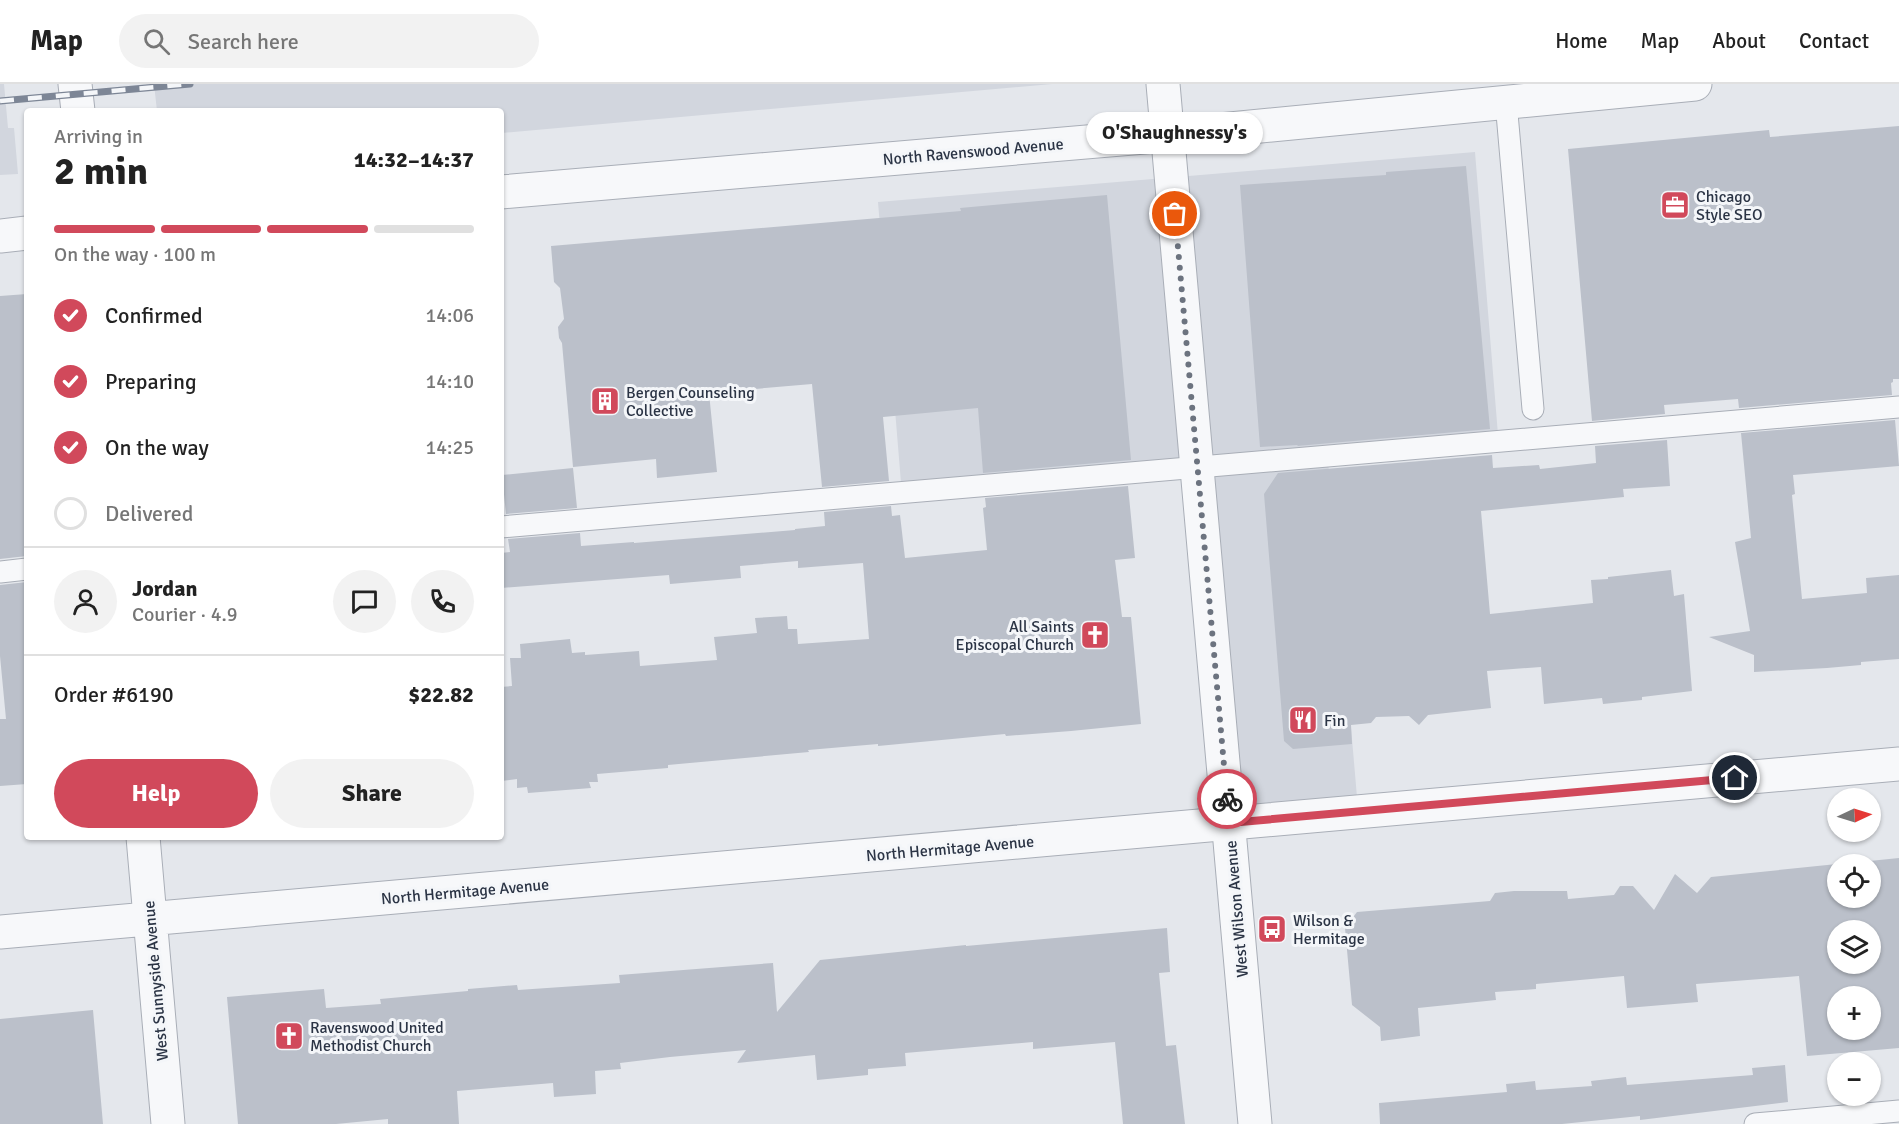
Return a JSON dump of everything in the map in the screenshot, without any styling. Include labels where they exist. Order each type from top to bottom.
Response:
[{"type":"street","points":[[75,84],[78,108]]},
{"type":"street","name":"West Wilson Avenue","points":[[1163,84],[1255,1124]]},
{"type":"street","name":"North Ravenswood Avenue","points":[[504,192],[1168,135],[1695,84]]},
{"type":"street","points":[[0,236],[24,233]]},
{"type":"street","name":"North Hermitage Avenue","points":[[0,932],[1899,764]]},
{"type":"street","name":"West Sunnyside Avenue","points":[[142,840],[168,1124]]},
{"type":"lane","points":[[1506,102],[1533,409]]},
{"type":"lane","points":[[504,527],[1899,407]]},
{"type":"lane","points":[[0,572],[24,569]]},
{"type":"lane","points":[[1755,1124],[1899,1112]]},
{"type":"shaded area","points":[[0,84],[4,84],[8,128],[14,128],[18,174],[0,175]]},
{"type":"shaded area","points":[[154,84],[1052,84],[504,133],[504,108],[157,108]]},
{"type":"shaded area","points":[[1475,152],[1499,447],[1328,461],[1357,797],[1231,808],[1203,470],[902,495],[878,202]]},
{"type":"building","points":[[1899,126],[1899,379],[1893,379],[1891,383],[1892,395],[1739,408],[1738,399],[1664,405],[1665,414],[1592,421],[1568,149],[1769,130],[1770,137]]},
{"type":"building","points":[[1466,166],[1490,429],[1297,446],[1260,447],[1240,185],[1386,175],[1386,172]]},
{"type":"building","points":[[1107,195],[1131,460],[983,473],[978,408],[883,417],[889,481],[822,487],[812,384],[709,393],[717,472],[657,478],[656,459],[573,467],[562,343],[558,327],[564,319],[560,288],[554,282],[551,246],[961,211],[960,208]]},
{"type":"building","points":[[24,294],[24,556],[0,559],[0,296]]},
{"type":"building","points":[[1895,420],[1899,466],[1793,475],[1795,494],[1792,495],[1802,599],[1867,593],[1866,578],[1899,575],[1899,659],[1861,662],[1861,665],[1754,672],[1754,655],[1709,637],[1750,631],[1735,542],[1751,538],[1741,433]]},
{"type":"building","points":[[1667,440],[1670,486],[1623,489],[1624,497],[1481,511],[1490,614],[1593,603],[1591,580],[1671,570],[1674,596],[1684,594],[1692,691],[1603,704],[1602,698],[1544,704],[1541,667],[1487,671],[1491,708],[1428,715],[1419,725],[1409,716],[1376,717],[1371,723],[1351,725],[1352,744],[1293,749],[1284,741],[1264,494],[1278,473],[1492,455],[1493,468],[1539,465],[1540,469],[1596,463],[1595,446]]},
{"type":"building","points":[[573,468],[577,508],[506,514],[504,475]]},
{"type":"building","points":[[1128,486],[1135,558],[1115,560],[1122,617],[1131,617],[1141,724],[808,750],[809,752],[668,765],[668,768],[597,774],[598,782],[589,782],[591,788],[528,793],[527,787],[517,788],[517,779],[504,781],[504,687],[512,686],[510,658],[521,658],[520,644],[570,639],[572,653],[585,652],[585,655],[639,651],[640,666],[717,660],[714,637],[757,633],[755,618],[787,616],[788,629],[797,629],[798,644],[869,639],[863,563],[798,568],[798,561],[740,566],[741,578],[670,584],[669,575],[504,588],[504,553],[510,552],[508,539],[580,533],[581,546],[795,530],[825,526],[824,512],[891,506],[892,516],[900,515],[905,558],[987,550],[983,508],[986,507],[985,498]]},
{"type":"building","points":[[24,582],[24,784],[0,786],[0,719],[6,719],[0,656],[0,585]]},
{"type":"building","points":[[1899,858],[1899,1048],[1827,1052],[1827,1054],[1807,1056],[1799,976],[1696,984],[1698,1002],[1627,1008],[1624,976],[1536,984],[1536,989],[1495,992],[1496,1000],[1418,1008],[1420,1036],[1381,1041],[1380,1027],[1352,1005],[1345,928],[1357,912],[1490,901],[1495,893],[1514,891],[1567,891],[1568,899],[1614,895],[1620,886],[1633,886],[1654,910],[1675,874],[1697,893],[1711,877],[1827,865],[1827,908],[1881,908],[1881,860]]},
{"type":"building","points":[[1167,928],[1170,972],[1159,973],[1166,1046],[1176,1045],[1185,1124],[1123,1124],[1115,1042],[1033,1049],[1033,1042],[905,1053],[906,1066],[868,1069],[868,1075],[817,1080],[815,1055],[737,1063],[746,1050],[620,1063],[621,1069],[595,1071],[596,1094],[554,1097],[553,1083],[457,1091],[459,1124],[388,1124],[388,1119],[336,1124],[238,1124],[227,997],[324,989],[326,1008],[381,1004],[380,999],[468,991],[468,989],[517,985],[518,990],[620,983],[619,975],[773,963],[777,1012],[820,960]]},
{"type":"building","points":[[93,1010],[103,1124],[0,1124],[0,1019]]},
{"type":"building","points":[[1785,1065],[1788,1102],[1640,1120],[1640,1116],[1562,1124],[1380,1124],[1379,1103],[1507,1092],[1506,1084],[1535,1081],[1536,1090],[1592,1086],[1591,1081],[1626,1077],[1627,1085],[1753,1075],[1752,1068]]},
{"type":"railway","points":[[0,101],[190,84]]},
{"type":"way so far","points":[[1175,214],[1227,799]]},
{"type":"place","name":"Chicago Style SEO","points":[[1675,205]]},
{"type":"place","name":"O'Shaughnessy's","points":[[1175,214]]},
{"type":"place","name":"Bergen Counseling Collective","points":[[605,401]]},
{"type":"place","name":"All Saints Episcopal Church","points":[[1095,635]]},
{"type":"place","name":"Fin","points":[[1303,720]]},
{"type":"place","name":"Wilson & Hermitage","points":[[1272,929]]},
{"type":"place","name":"Ravenswood United Methodist Church","points":[[289,1036]]},
{"type":"route","points":[[1227,799],[1229,823],[1735,778]]}]
